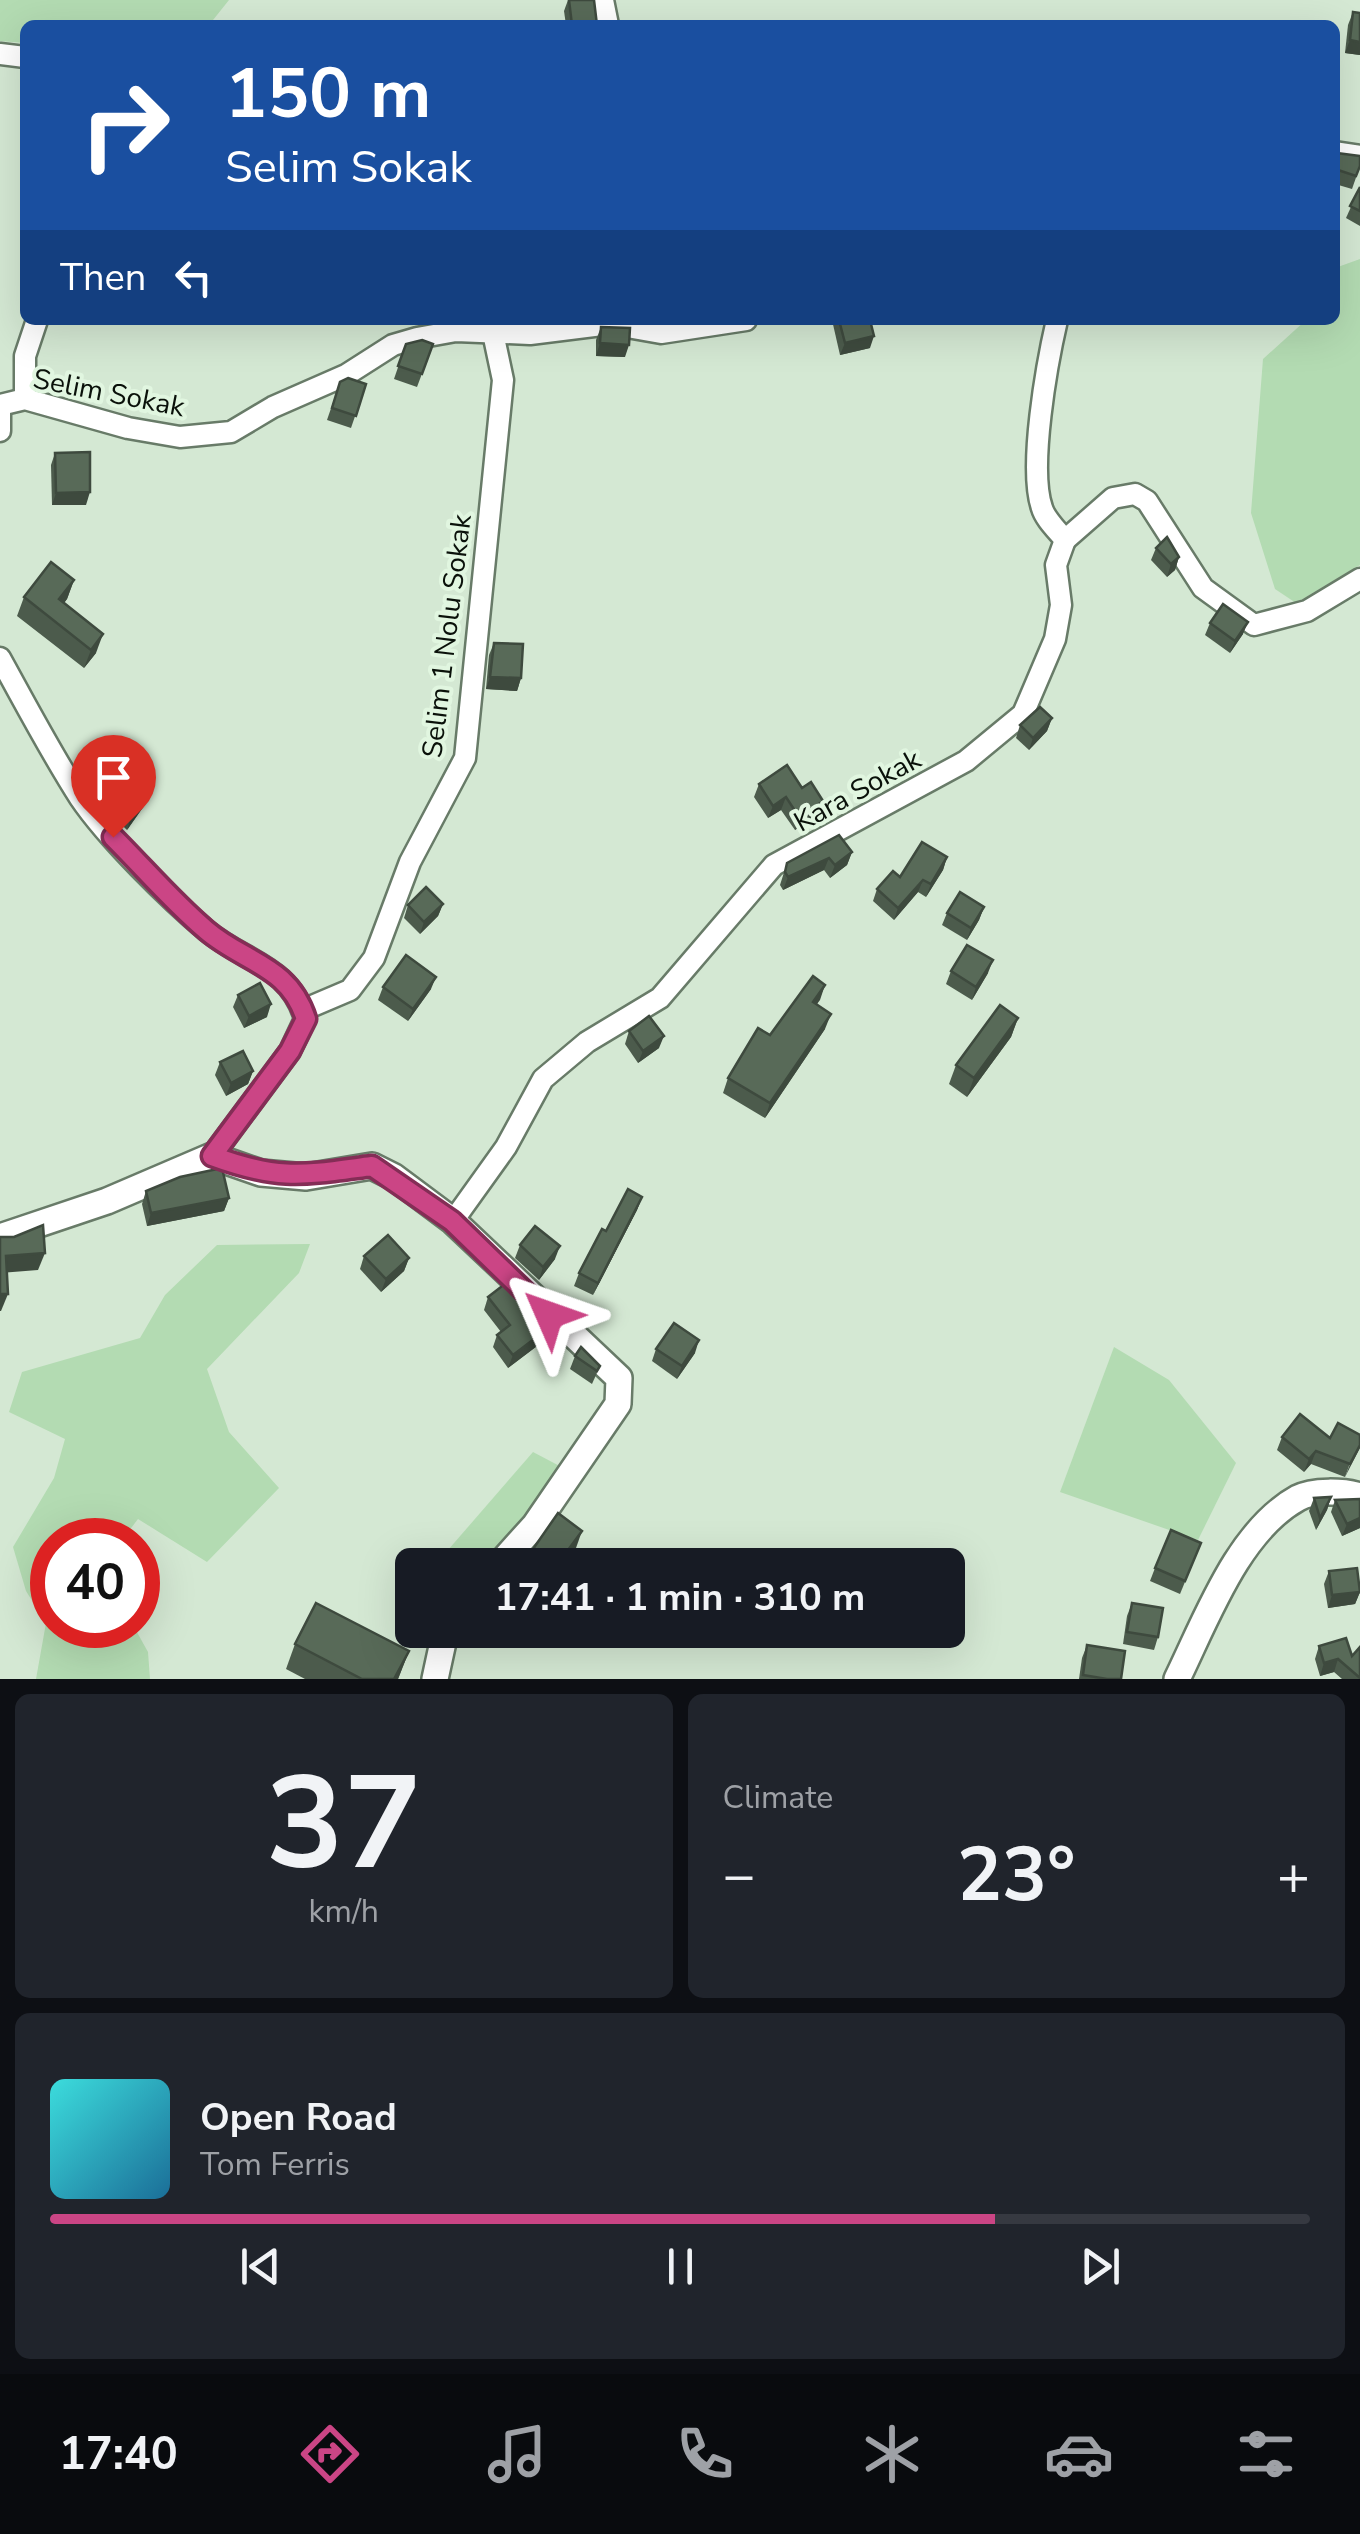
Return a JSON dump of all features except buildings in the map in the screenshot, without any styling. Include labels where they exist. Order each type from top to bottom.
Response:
[{"type":"street","points":[[8,403],[35,325]]},
{"type":"street","name":"Selim Sokak","points":[[0,431],[8,403],[180,436],[231,432],[273,407],[346,375],[393,345],[456,332],[530,334],[590,325]]},
{"type":"street","name":"Selim Sokak","points":[[624,325],[661,333],[713,325]]},
{"type":"street","points":[[1056,325],[1048,360],[1038,471],[1042,510],[1065,540],[1102,506],[1135,494],[1146,501],[1203,588],[1254,626],[1307,611],[1360,578]]},
{"type":"street","name":"Selim 1 Nolu Sokak","points":[[303,1010],[350,990],[374,958],[410,862],[465,758],[503,380],[493,333]]},
{"type":"street","name":"Kara Sokak","points":[[452,1221],[506,1146],[542,1079],[587,1042],[660,998],[766,872],[966,761],[1023,714],[1054,640],[1061,605],[1056,566],[1065,540]]},
{"type":"street","points":[[0,658],[82,801],[208,932],[289,983],[306,1019],[290,1051],[212,1156],[107,1202],[0,1237]]},
{"type":"street","points":[[212,1156],[261,1174],[306,1177],[372,1166],[452,1221],[619,1378],[618,1404],[515,1548]]},
{"type":"street","points":[[1177,1679],[1244,1551],[1279,1512],[1302,1495],[1360,1496]]},
{"type":"street","points":[[435,1679],[442,1648]]},
{"type":"green space","points":[[0,0],[229,0],[213,20],[20,20],[20,43],[0,41]]},
{"type":"green space","points":[[1360,259],[1360,565],[1296,603],[1275,589],[1251,513],[1263,359],[1300,325],[1340,325],[1340,266]]},
{"type":"green space","points":[[310,1244],[299,1273],[207,1369],[229,1432],[279,1488],[207,1562],[160,1533],[160,1518],[30,1518],[54,1478],[65,1439],[9,1412],[22,1372],[140,1338],[165,1295],[217,1245]]},
{"type":"green space","points":[[1114,1347],[1169,1380],[1236,1463],[1198,1540],[1060,1492]]},
{"type":"green space","points":[[533,1452],[571,1472],[505,1548],[450,1548]]},
{"type":"green space","points":[[30,1518],[30,1597],[26,1591],[13,1547]]},
{"type":"green space","points":[[42,1648],[146,1648],[148,1652],[150,1679],[36,1679]]},
{"type":"route","points":[[113,837],[208,932],[289,983],[300,998],[306,1019],[290,1051],[212,1156],[261,1174],[306,1177],[372,1166],[394,1177],[452,1221],[549,1315]]}]
